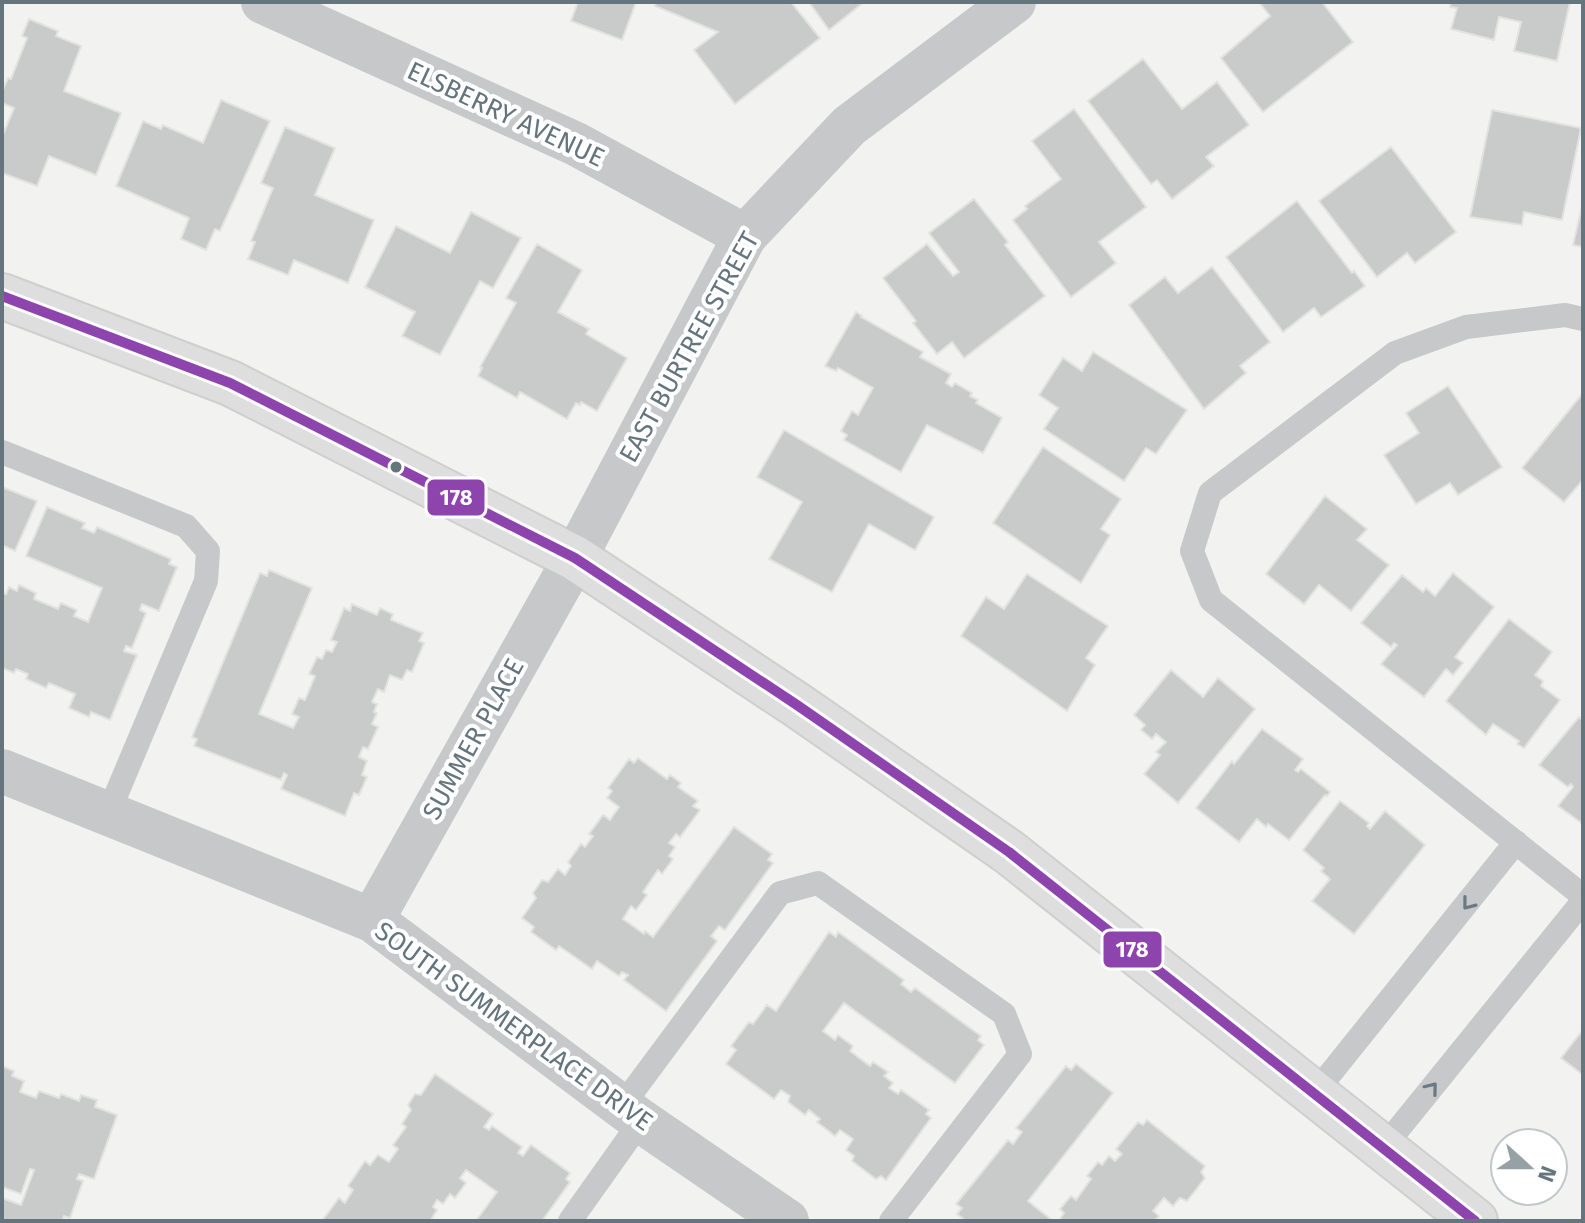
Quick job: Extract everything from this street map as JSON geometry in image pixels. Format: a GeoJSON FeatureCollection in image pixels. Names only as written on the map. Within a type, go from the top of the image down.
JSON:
{"type":"FeatureCollection","features":[{"type":"Feature","properties":{"kind":"main road"},"geometry":{"type":"LineString","coordinates":[[2,296],[230,383],[575,558],[797,705],[1009,852],[1475,1221]]}},
{"type":"Feature","properties":{"kind":"street","name":"ELSBERRY AVENUE"},"geometry":{"type":"LineString","coordinates":[[263,2],[576,144],[745,236]]}},
{"type":"Feature","properties":{"kind":"street","name":"EAST BURTREE STREET"},"geometry":{"type":"LineString","coordinates":[[575,558],[745,236],[849,126],[1014,2]]}},
{"type":"Feature","properties":{"kind":"street","name":"SUMMER PLACE"},"geometry":{"type":"LineString","coordinates":[[372,920],[575,558]]}},
{"type":"Feature","properties":{"kind":"street","name":"SOUTH SUMMERPLACE DRIVE"},"geometry":{"type":"LineString","coordinates":[[2,771],[372,920],[632,1114],[787,1221]]}},
{"type":"Feature","properties":{"kind":"lane"},"geometry":{"type":"LineString","coordinates":[[1383,1148],[1583,898],[1211,600],[1192,551],[1210,493],[1395,353],[1466,327],[1565,315],[1583,319]]}},
{"type":"Feature","properties":{"kind":"lane"},"geometry":{"type":"LineString","coordinates":[[2,452],[186,526],[208,551],[206,581],[108,814]]}},
{"type":"Feature","properties":{"kind":"lane"},"geometry":{"type":"LineString","coordinates":[[1314,1094],[1516,842]]}},
{"type":"Feature","properties":{"kind":"lane"},"geometry":{"type":"LineString","coordinates":[[570,1221],[632,1114],[780,893],[818,883],[1004,1014],[1020,1054],[891,1221]]}},
{"type":"Feature","properties":{"kind":"building"},"geometry":{"type":"Polygon","coordinates":[[[578,2],[636,2],[622,40],[571,21],[578,2]]]}},
{"type":"Feature","properties":{"kind":"building"},"geometry":{"type":"Polygon","coordinates":[[[656,2],[791,2],[820,38],[735,104],[694,50],[718,32],[655,6],[656,2]]]}},
{"type":"Feature","properties":{"kind":"building"},"geometry":{"type":"Polygon","coordinates":[[[809,2],[864,2],[829,30],[809,2]]]}},
{"type":"Feature","properties":{"kind":"building"},"geometry":{"type":"Polygon","coordinates":[[[1259,2],[1322,2],[1353,42],[1263,112],[1221,58],[1270,16],[1259,2]]]}},
{"type":"Feature","properties":{"kind":"building"},"geometry":{"type":"Polygon","coordinates":[[[1451,2],[1570,2],[1557,61],[1514,51],[1521,22],[1499,17],[1494,40],[1451,29],[1457,8],[1450,7],[1451,2]]]}},
{"type":"Feature","properties":{"kind":"building"},"geometry":{"type":"Polygon","coordinates":[[[29,19],[58,31],[56,36],[81,46],[64,91],[121,113],[96,175],[49,156],[37,186],[2,173],[2,137],[14,108],[2,103],[2,92],[8,78],[11,79],[27,38],[22,36],[29,19]]]}},
{"type":"Feature","properties":{"kind":"building"},"geometry":{"type":"Polygon","coordinates":[[[1143,59],[1182,109],[1217,82],[1249,125],[1206,157],[1214,166],[1172,199],[1157,180],[1151,184],[1088,101],[1143,59]]]}},
{"type":"Feature","properties":{"kind":"building"},"geometry":{"type":"Polygon","coordinates":[[[221,100],[270,121],[220,231],[215,229],[206,250],[181,239],[189,218],[116,186],[143,121],[161,129],[163,125],[203,143],[221,100]]]}},
{"type":"Feature","properties":{"kind":"building"},"geometry":{"type":"Polygon","coordinates":[[[1074,109],[1146,207],[1099,242],[1116,263],[1071,297],[1013,220],[1027,209],[1025,206],[1061,179],[1032,141],[1074,109]]]}},
{"type":"Feature","properties":{"kind":"building"},"geometry":{"type":"Polygon","coordinates":[[[1492,110],[1581,128],[1562,220],[1524,212],[1522,225],[1470,217],[1492,110]]]}},
{"type":"Feature","properties":{"kind":"building"},"geometry":{"type":"Polygon","coordinates":[[[285,127],[335,148],[315,195],[374,220],[348,283],[294,260],[288,275],[248,259],[255,242],[251,241],[273,188],[261,183],[285,127]]]}},
{"type":"Feature","properties":{"kind":"building"},"geometry":{"type":"Polygon","coordinates":[[[1391,147],[1456,232],[1415,263],[1407,253],[1377,277],[1319,201],[1391,147]]]}},
{"type":"Feature","properties":{"kind":"building"},"geometry":{"type":"Polygon","coordinates":[[[974,199],[1045,296],[964,358],[952,342],[937,354],[883,278],[927,244],[953,276],[959,272],[929,233],[974,199]]]}},
{"type":"Feature","properties":{"kind":"building"},"geometry":{"type":"Polygon","coordinates":[[[1297,201],[1365,286],[1321,317],[1314,308],[1283,332],[1226,257],[1297,201]]]}},
{"type":"Feature","properties":{"kind":"building"},"geometry":{"type":"Polygon","coordinates":[[[1583,202],[1583,247],[1573,245],[1583,202]]]}},
{"type":"Feature","properties":{"kind":"building"},"geometry":{"type":"Polygon","coordinates":[[[471,212],[521,238],[493,288],[480,281],[440,355],[402,336],[415,312],[365,287],[396,226],[450,253],[471,212]]]}},
{"type":"Feature","properties":{"kind":"building"},"geometry":{"type":"Polygon","coordinates":[[[537,244],[582,270],[558,312],[589,329],[586,334],[627,358],[597,411],[581,402],[580,405],[576,403],[567,419],[520,392],[517,398],[478,376],[516,303],[506,298],[537,244]]]}},
{"type":"Feature","properties":{"kind":"building"},"geometry":{"type":"Polygon","coordinates":[[[1212,267],[1270,342],[1240,366],[1246,373],[1204,409],[1129,305],[1165,277],[1178,293],[1212,267]]]}},
{"type":"Feature","properties":{"kind":"building"},"geometry":{"type":"Polygon","coordinates":[[[856,312],[923,352],[920,357],[951,374],[946,383],[952,387],[955,383],[972,393],[970,396],[978,400],[976,403],[1002,418],[983,453],[927,425],[901,472],[844,440],[847,435],[841,431],[852,411],[858,415],[873,388],[838,368],[836,371],[825,366],[856,312]]]}},
{"type":"Feature","properties":{"kind":"building"},"geometry":{"type":"Polygon","coordinates":[[[1093,352],[1187,410],[1156,454],[1146,448],[1124,481],[1044,429],[1058,408],[1039,395],[1063,358],[1082,371],[1093,352]]]}},
{"type":"Feature","properties":{"kind":"building"},"geometry":{"type":"Polygon","coordinates":[[[1448,386],[1502,467],[1458,495],[1450,483],[1416,504],[1384,455],[1419,433],[1406,413],[1448,386]]]}},
{"type":"Feature","properties":{"kind":"building"},"geometry":{"type":"Polygon","coordinates":[[[1583,393],[1583,480],[1564,502],[1522,468],[1583,393]]]}},
{"type":"Feature","properties":{"kind":"building"},"geometry":{"type":"Polygon","coordinates":[[[784,430],[934,517],[915,550],[869,524],[832,592],[769,559],[802,502],[757,477],[784,430]]]}},
{"type":"Feature","properties":{"kind":"building"},"geometry":{"type":"Polygon","coordinates":[[[1043,447],[1121,499],[1101,529],[1110,535],[1081,583],[993,523],[1043,447]]]}},
{"type":"Feature","properties":{"kind":"building"},"geometry":{"type":"Polygon","coordinates":[[[2,487],[37,501],[15,551],[2,545],[2,487]]]}},
{"type":"Feature","properties":{"kind":"building"},"geometry":{"type":"Polygon","coordinates":[[[1325,496],[1367,529],[1357,540],[1389,565],[1351,611],[1319,585],[1304,604],[1266,574],[1325,496]]]}},
{"type":"Feature","properties":{"kind":"building"},"geometry":{"type":"Polygon","coordinates":[[[47,507],[85,523],[82,528],[94,533],[97,527],[171,559],[169,564],[177,567],[159,611],[142,604],[140,610],[146,613],[132,648],[126,646],[124,651],[137,655],[110,720],[91,712],[89,717],[69,708],[75,694],[49,683],[46,688],[26,679],[28,674],[2,668],[2,593],[6,594],[9,587],[17,591],[19,585],[36,593],[34,599],[58,609],[61,603],[77,610],[74,616],[88,622],[102,588],[26,556],[47,507]]]}},
{"type":"Feature","properties":{"kind":"building"},"geometry":{"type":"Polygon","coordinates":[[[269,570],[312,588],[259,714],[293,728],[299,717],[292,714],[299,698],[305,700],[315,676],[309,674],[317,657],[322,659],[326,650],[332,652],[337,642],[331,640],[344,608],[350,611],[352,604],[377,615],[380,608],[393,614],[391,620],[423,633],[419,641],[424,643],[412,672],[407,670],[402,680],[390,675],[384,692],[378,689],[372,702],[377,704],[374,712],[377,713],[372,724],[378,727],[368,749],[363,747],[359,757],[367,761],[362,775],[367,777],[359,795],[354,793],[345,816],[281,789],[287,775],[284,773],[281,780],[194,746],[197,739],[192,737],[260,573],[267,576],[269,570]]]}},
{"type":"Feature","properties":{"kind":"building"},"geometry":{"type":"Polygon","coordinates":[[[1453,573],[1494,607],[1455,657],[1463,663],[1453,675],[1446,669],[1424,697],[1381,664],[1397,645],[1394,643],[1391,647],[1361,623],[1402,575],[1423,592],[1426,588],[1435,596],[1453,573]]]}},
{"type":"Feature","properties":{"kind":"building"},"geometry":{"type":"Polygon","coordinates":[[[1027,574],[1108,626],[1086,658],[1095,665],[1067,711],[961,636],[986,597],[1004,609],[1027,574]]]}},
{"type":"Feature","properties":{"kind":"building"},"geometry":{"type":"Polygon","coordinates":[[[1509,619],[1552,652],[1535,675],[1543,681],[1541,686],[1560,700],[1524,748],[1517,744],[1519,741],[1493,724],[1486,735],[1446,701],[1509,619]]]}},
{"type":"Feature","properties":{"kind":"building"},"geometry":{"type":"Polygon","coordinates":[[[1171,670],[1203,697],[1218,678],[1255,709],[1178,803],[1144,774],[1160,755],[1156,752],[1166,742],[1156,734],[1152,739],[1141,730],[1145,725],[1134,715],[1171,670]]]}},
{"type":"Feature","properties":{"kind":"building"},"geometry":{"type":"Polygon","coordinates":[[[1579,717],[1583,721],[1583,824],[1558,806],[1573,787],[1571,784],[1568,787],[1539,765],[1579,717]]]}},
{"type":"Feature","properties":{"kind":"building"},"geometry":{"type":"Polygon","coordinates":[[[1262,729],[1303,759],[1295,770],[1298,772],[1301,769],[1330,792],[1289,840],[1257,819],[1239,842],[1196,808],[1232,761],[1234,764],[1262,729]]]}},
{"type":"Feature","properties":{"kind":"building"},"geometry":{"type":"Polygon","coordinates":[[[638,758],[667,779],[670,775],[681,783],[678,787],[698,801],[693,806],[700,810],[680,837],[676,834],[669,843],[675,847],[669,856],[673,859],[662,874],[658,870],[643,892],[647,895],[636,910],[631,906],[623,919],[653,937],[734,827],[772,854],[768,860],[773,863],[725,930],[719,926],[711,936],[717,941],[666,1011],[624,980],[628,975],[622,972],[619,976],[597,961],[592,969],[559,946],[556,950],[531,932],[534,927],[522,918],[536,898],[533,893],[542,880],[548,882],[558,869],[565,875],[571,866],[568,862],[581,844],[585,847],[593,836],[589,834],[603,815],[610,820],[619,807],[607,798],[612,791],[608,788],[629,759],[634,763],[638,758]]]}},
{"type":"Feature","properties":{"kind":"building"},"geometry":{"type":"Polygon","coordinates":[[[1340,801],[1369,823],[1367,826],[1370,829],[1385,811],[1425,845],[1354,934],[1312,901],[1330,879],[1321,871],[1324,868],[1303,850],[1340,801]]]}},
{"type":"Feature","properties":{"kind":"building"},"geometry":{"type":"Polygon","coordinates":[[[829,932],[836,937],[838,932],[904,980],[901,984],[911,992],[915,988],[981,1036],[978,1040],[984,1045],[955,1083],[844,1003],[823,1031],[835,1040],[838,1035],[853,1046],[850,1051],[870,1066],[873,1062],[888,1072],[884,1076],[893,1083],[889,1088],[898,1094],[901,1090],[929,1110],[926,1114],[931,1118],[886,1180],[881,1176],[876,1179],[852,1161],[854,1156],[846,1150],[853,1139],[840,1130],[835,1136],[817,1122],[820,1119],[809,1110],[805,1115],[788,1102],[790,1096],[781,1090],[774,1099],[726,1064],[736,1050],[731,1046],[749,1022],[753,1024],[767,1005],[776,1011],[829,932]]]}},
{"type":"Feature","properties":{"kind":"building"},"geometry":{"type":"Polygon","coordinates":[[[1583,1030],[1583,1075],[1561,1058],[1583,1030]]]}},
{"type":"Feature","properties":{"kind":"building"},"geometry":{"type":"Polygon","coordinates":[[[1076,1064],[1113,1093],[1028,1201],[1053,1221],[966,1221],[957,1214],[962,1208],[956,1204],[1008,1140],[1013,1144],[1022,1132],[1016,1128],[1066,1066],[1071,1070],[1076,1064]]]}},
{"type":"Feature","properties":{"kind":"building"},"geometry":{"type":"Polygon","coordinates":[[[2,1066],[14,1071],[12,1076],[24,1081],[20,1092],[36,1098],[39,1091],[59,1098],[61,1094],[79,1101],[81,1095],[97,1100],[95,1107],[117,1115],[94,1179],[79,1174],[77,1179],[83,1181],[70,1218],[64,1216],[63,1219],[67,1221],[2,1221],[2,1198],[21,1205],[34,1170],[30,1169],[21,1194],[2,1187],[2,1066]]]}},
{"type":"Feature","properties":{"kind":"building"},"geometry":{"type":"Polygon","coordinates":[[[435,1074],[493,1114],[484,1127],[489,1130],[492,1126],[522,1147],[518,1153],[523,1156],[531,1145],[570,1173],[566,1179],[570,1182],[542,1221],[476,1221],[497,1192],[466,1170],[460,1178],[466,1183],[455,1198],[450,1194],[443,1204],[437,1200],[433,1207],[437,1210],[430,1221],[322,1221],[339,1198],[345,1203],[353,1190],[348,1186],[365,1161],[370,1165],[378,1155],[389,1162],[398,1149],[393,1145],[406,1127],[402,1124],[411,1110],[408,1105],[415,1094],[421,1095],[435,1074]]]}},
{"type":"Feature","properties":{"kind":"building"},"geometry":{"type":"Polygon","coordinates":[[[1147,1120],[1205,1166],[1201,1172],[1205,1178],[1187,1201],[1180,1198],[1173,1206],[1164,1198],[1153,1211],[1159,1216],[1154,1221],[1059,1221],[1064,1213],[1060,1209],[1071,1196],[1076,1200],[1091,1179],[1087,1176],[1098,1162],[1102,1165],[1109,1156],[1115,1161],[1122,1154],[1116,1149],[1138,1122],[1143,1125],[1147,1120]]]}},
{"type":"Feature","properties":{"kind":"transit line","name":"178"},"geometry":{"type":"LineString","coordinates":[[2,296],[230,383],[575,558],[797,705],[1009,852],[1475,1221]]}}]}
